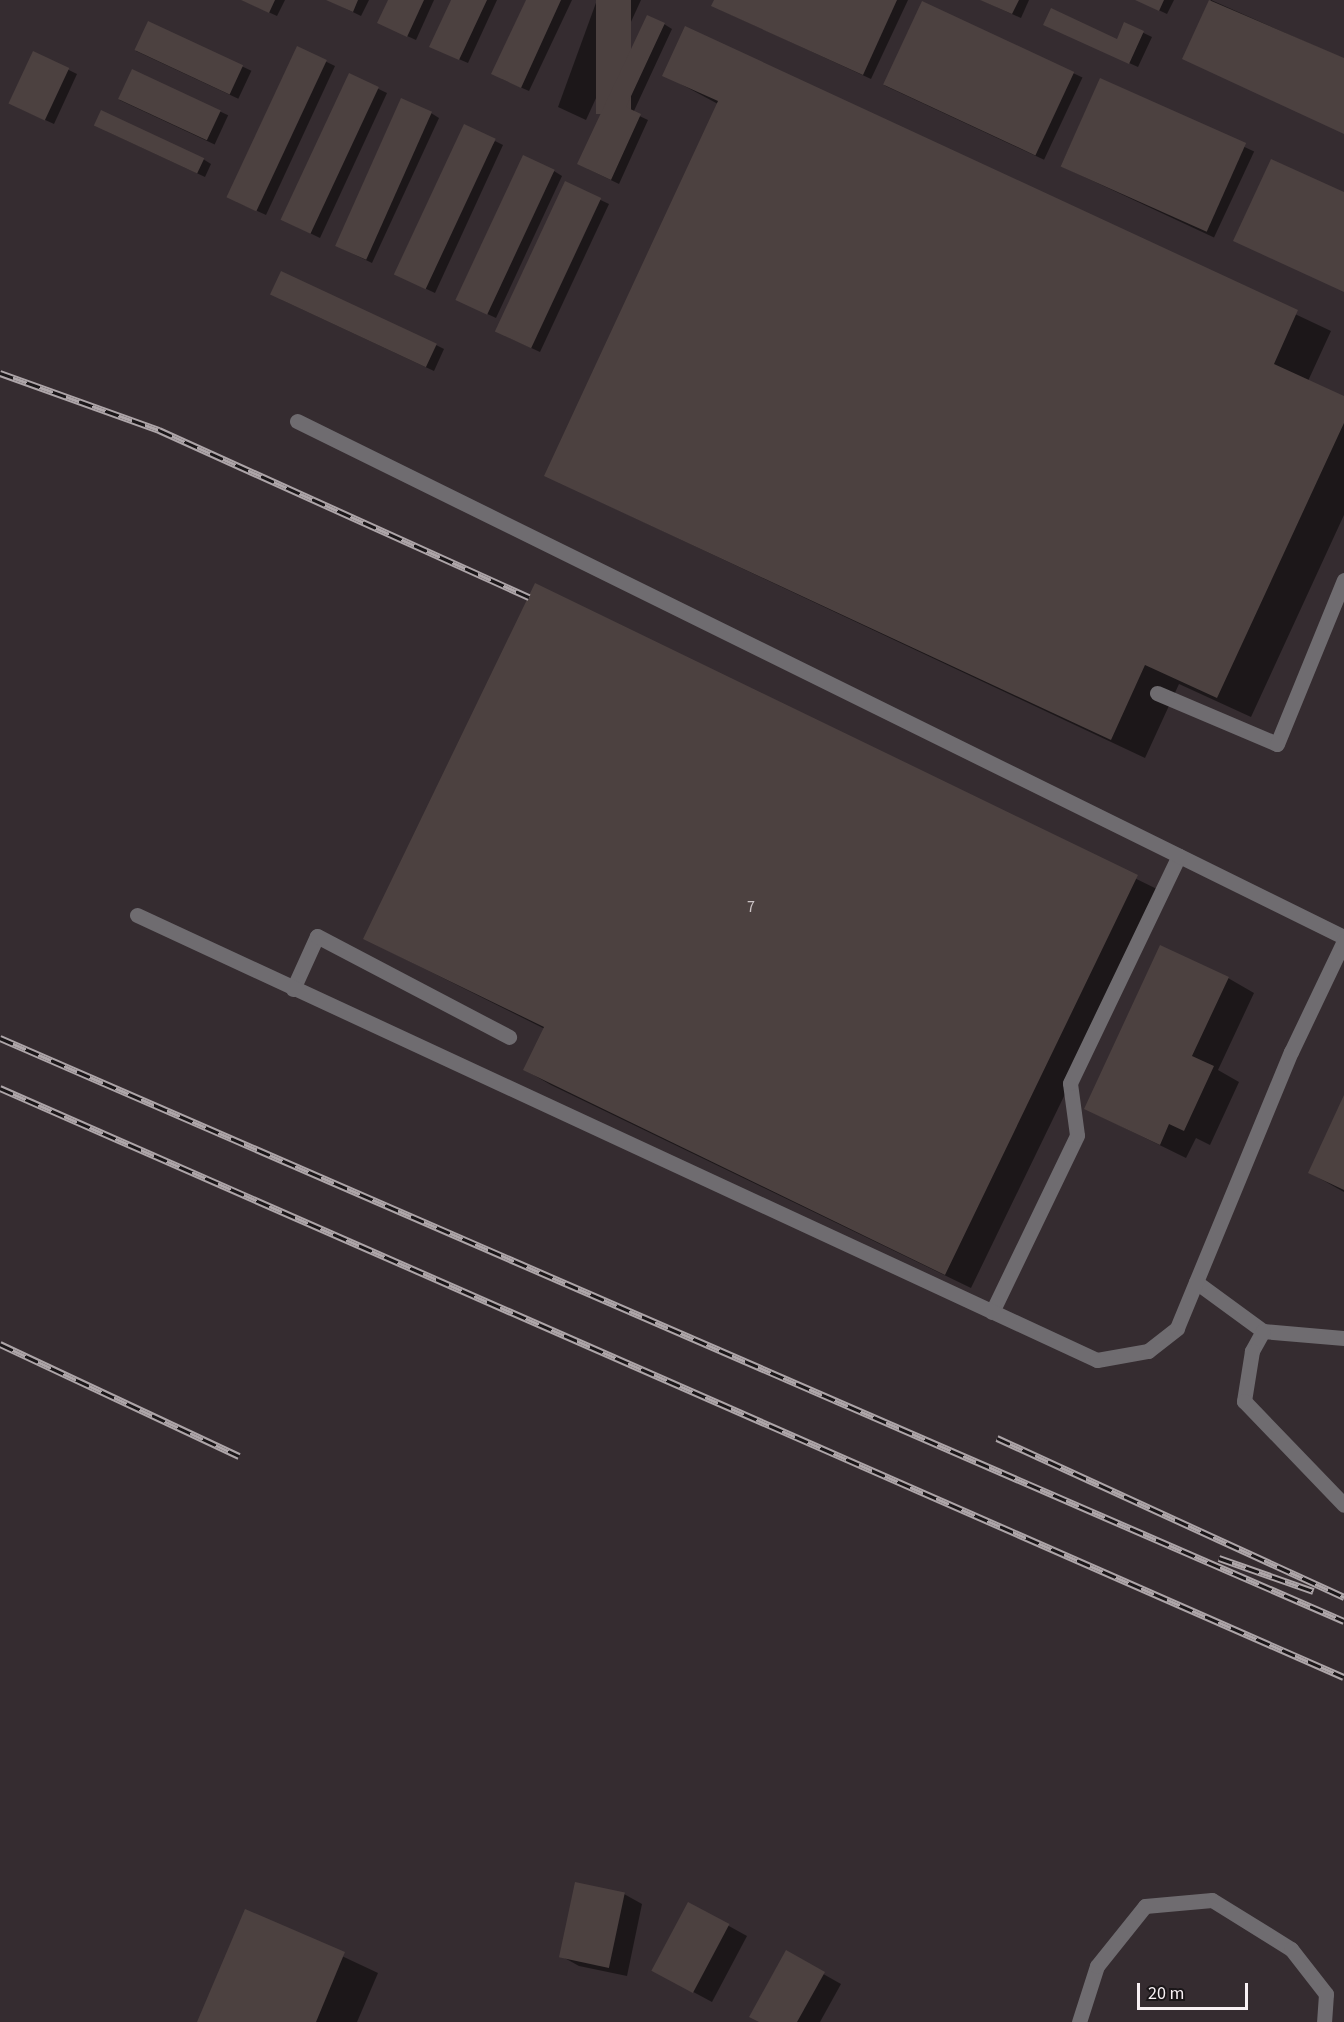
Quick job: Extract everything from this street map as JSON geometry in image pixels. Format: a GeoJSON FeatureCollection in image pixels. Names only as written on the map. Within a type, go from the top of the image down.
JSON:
{"type":"FeatureCollection","features":[{"type":"Feature","properties":{"kind":"street"},"geometry":{"type":"LineString","coordinates":[[137,915],[1097,1360],[1127,1358],[1148,1351],[1177,1328],[1291,1052],[1344,939],[297,421]]}},
{"type":"Feature","properties":{"kind":"street"},"geometry":{"type":"LineString","coordinates":[[1156,693],[1277,744],[1344,580]]}},
{"type":"Feature","properties":{"kind":"street"},"geometry":{"type":"LineString","coordinates":[[992,1312],[1077,1135],[1070,1083],[1179,856]]}},
{"type":"Feature","properties":{"kind":"street"},"geometry":{"type":"LineString","coordinates":[[293,989],[317,936],[509,1037]]}},
{"type":"Feature","properties":{"kind":"street"},"geometry":{"type":"LineString","coordinates":[[1196,1282],[1263,1331],[1344,1338]]}},
{"type":"Feature","properties":{"kind":"street"},"geometry":{"type":"LineString","coordinates":[[1263,1331],[1252,1351],[1244,1401],[1344,1505]]}},
{"type":"Feature","properties":{"kind":"street"},"geometry":{"type":"LineString","coordinates":[[1079,2022],[1097,1966],[1145,1906],[1212,1900],[1291,1948],[1326,1994],[1324,2022]]}},
{"type":"Feature","properties":{"kind":"building"},"geometry":{"type":"Polygon","coordinates":[[[241,0],[275,0],[269,13],[241,0]]]}},
{"type":"Feature","properties":{"kind":"building"},"geometry":{"type":"Polygon","coordinates":[[[326,0],[358,0],[353,12],[326,0]]]}},
{"type":"Feature","properties":{"kind":"building"},"geometry":{"type":"Polygon","coordinates":[[[388,0],[424,0],[407,37],[377,23],[388,0]]]}},
{"type":"Feature","properties":{"kind":"building"},"geometry":{"type":"Polygon","coordinates":[[[451,0],[487,0],[459,60],[429,47],[451,0]]]}},
{"type":"Feature","properties":{"kind":"building"},"geometry":{"type":"Polygon","coordinates":[[[526,0],[561,0],[521,88],[491,74],[526,0]]]}},
{"type":"Feature","properties":{"kind":"building"},"geometry":{"type":"Polygon","coordinates":[[[596,0],[631,0],[631,114],[596,114],[596,0]]]}},
{"type":"Feature","properties":{"kind":"building"},"geometry":{"type":"Polygon","coordinates":[[[714,0],[897,0],[863,75],[711,6],[714,0]]]}},
{"type":"Feature","properties":{"kind":"building"},"geometry":{"type":"Polygon","coordinates":[[[980,0],[1019,0],[1012,14],[980,0]]]}},
{"type":"Feature","properties":{"kind":"building"},"geometry":{"type":"Polygon","coordinates":[[[1135,0],[1164,0],[1159,11],[1135,0]]]}},
{"type":"Feature","properties":{"kind":"building"},"geometry":{"type":"Polygon","coordinates":[[[1209,0],[1344,58],[1344,134],[1182,59],[1209,0]]]}},
{"type":"Feature","properties":{"kind":"building"},"geometry":{"type":"Polygon","coordinates":[[[922,1],[1074,72],[1035,155],[883,84],[922,1]]]}},
{"type":"Feature","properties":{"kind":"building"},"geometry":{"type":"Polygon","coordinates":[[[1051,8],[1117,39],[1124,22],[1144,31],[1129,64],[1043,25],[1051,8]]]}},
{"type":"Feature","properties":{"kind":"building"},"geometry":{"type":"Polygon","coordinates":[[[647,15],[665,23],[626,107],[641,114],[611,180],[577,164],[647,15]]]}},
{"type":"Feature","properties":{"kind":"building"},"geometry":{"type":"Polygon","coordinates":[[[148,21],[243,65],[230,94],[134,50],[148,21]]]}},
{"type":"Feature","properties":{"kind":"building"},"geometry":{"type":"Polygon","coordinates":[[[685,26],[1298,310],[1274,364],[1344,396],[1344,423],[1217,698],[1145,665],[1111,740],[544,476],[718,101],[662,76],[685,26]]]}},
{"type":"Feature","properties":{"kind":"building"},"geometry":{"type":"Polygon","coordinates":[[[297,46],[327,60],[256,211],[226,197],[297,46]]]}},
{"type":"Feature","properties":{"kind":"building"},"geometry":{"type":"Polygon","coordinates":[[[33,51],[69,68],[45,120],[8,104],[33,51]]]}},
{"type":"Feature","properties":{"kind":"building"},"geometry":{"type":"Polygon","coordinates":[[[132,69],[221,110],[207,140],[118,99],[132,69]]]}},
{"type":"Feature","properties":{"kind":"building"},"geometry":{"type":"Polygon","coordinates":[[[349,73],[379,87],[310,234],[281,220],[349,73]]]}},
{"type":"Feature","properties":{"kind":"building"},"geometry":{"type":"Polygon","coordinates":[[[1100,78],[1246,143],[1207,232],[1061,167],[1100,78]]]}},
{"type":"Feature","properties":{"kind":"building"},"geometry":{"type":"Polygon","coordinates":[[[401,98],[432,112],[366,260],[335,246],[401,98]]]}},
{"type":"Feature","properties":{"kind":"building"},"geometry":{"type":"Polygon","coordinates":[[[101,110],[204,158],[197,174],[94,125],[101,110]]]}},
{"type":"Feature","properties":{"kind":"building"},"geometry":{"type":"Polygon","coordinates":[[[464,124],[496,139],[426,289],[394,274],[464,124]]]}},
{"type":"Feature","properties":{"kind":"building"},"geometry":{"type":"Polygon","coordinates":[[[523,155],[555,170],[487,315],[455,300],[523,155]]]}},
{"type":"Feature","properties":{"kind":"building"},"geometry":{"type":"Polygon","coordinates":[[[1271,159],[1344,192],[1344,292],[1233,241],[1271,159]]]}},
{"type":"Feature","properties":{"kind":"building"},"geometry":{"type":"Polygon","coordinates":[[[565,181],[601,198],[531,348],[495,331],[565,181]]]}},
{"type":"Feature","properties":{"kind":"building"},"geometry":{"type":"Polygon","coordinates":[[[281,271],[437,344],[426,367],[270,295],[281,271]]]}},
{"type":"Feature","properties":{"kind":"building"},"geometry":{"type":"Polygon","coordinates":[[[535,583],[1138,875],[945,1275],[523,1070],[544,1027],[363,939],[535,583]]]}},
{"type":"Feature","properties":{"kind":"building"},"geometry":{"type":"Polygon","coordinates":[[[1160,945],[1229,977],[1192,1056],[1214,1066],[1184,1131],[1169,1124],[1160,1145],[1084,1109],[1160,945]]]}},
{"type":"Feature","properties":{"kind":"building"},"geometry":{"type":"Polygon","coordinates":[[[1344,1095],[1344,1190],[1308,1173],[1344,1095]]]}},
{"type":"Feature","properties":{"kind":"building"},"geometry":{"type":"Polygon","coordinates":[[[575,1882],[625,1893],[609,1968],[559,1957],[575,1882]]]}},
{"type":"Feature","properties":{"kind":"building"},"geometry":{"type":"Polygon","coordinates":[[[688,1902],[729,1924],[693,1993],[651,1971],[688,1902]]]}},
{"type":"Feature","properties":{"kind":"building"},"geometry":{"type":"Polygon","coordinates":[[[245,1909],[345,1952],[316,2022],[197,2022],[245,1909]]]}},
{"type":"Feature","properties":{"kind":"building"},"geometry":{"type":"Polygon","coordinates":[[[786,1950],[825,1972],[797,2022],[759,2022],[749,2017],[786,1950]]]}},
{"type":"Feature","properties":{"kind":"railway"},"geometry":{"type":"LineString","coordinates":[[0,373],[159,430],[529,597]]}},
{"type":"Feature","properties":{"kind":"railway"},"geometry":{"type":"LineString","coordinates":[[0,1038],[1344,1621]]}},
{"type":"Feature","properties":{"kind":"railway"},"geometry":{"type":"LineString","coordinates":[[0,1088],[1344,1677]]}},
{"type":"Feature","properties":{"kind":"railway"},"geometry":{"type":"LineString","coordinates":[[0,1344],[239,1456]]}},
{"type":"Feature","properties":{"kind":"railway"},"geometry":{"type":"LineString","coordinates":[[997,1438],[1344,1597]]}},
{"type":"Feature","properties":{"kind":"railway"},"geometry":{"type":"LineString","coordinates":[[1219,1558],[1313,1591]]}}]}
